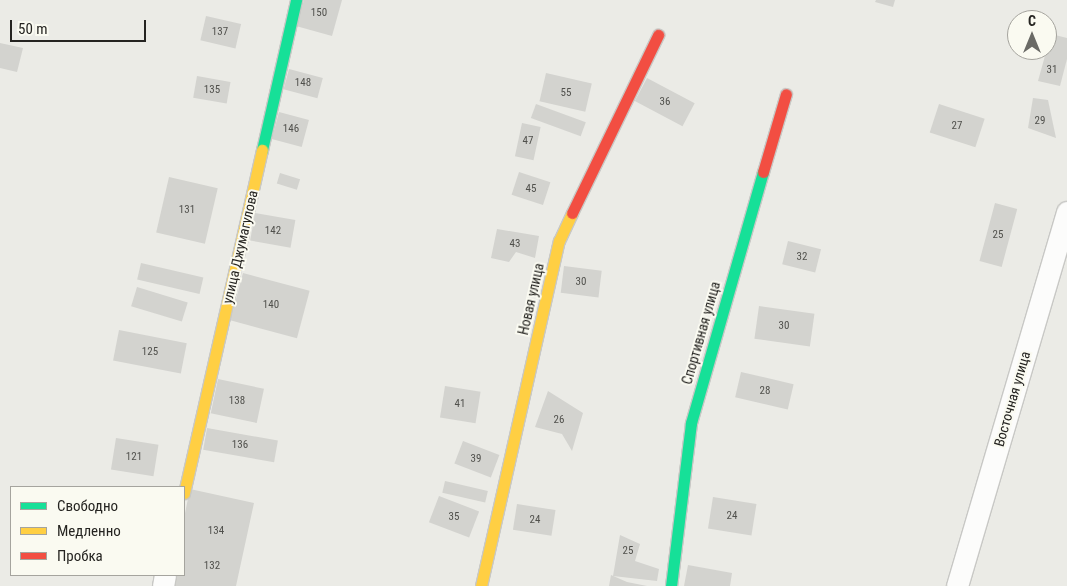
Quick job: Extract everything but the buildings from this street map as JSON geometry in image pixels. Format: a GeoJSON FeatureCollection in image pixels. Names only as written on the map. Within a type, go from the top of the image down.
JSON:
{"type":"FeatureCollection","features":[{"type":"Feature","properties":{"kind":"street","name":"улица Джумагулова"},"geometry":{"type":"LineString","coordinates":[[185,489],[296,0]]}},
{"type":"Feature","properties":{"kind":"street","name":"Новая улица"},"geometry":{"type":"LineString","coordinates":[[481,586],[559,241],[658,34]]}},
{"type":"Feature","properties":{"kind":"street","name":"Спортивная улица"},"geometry":{"type":"LineString","coordinates":[[671,586],[690,423],[786,94]]}},
{"type":"Feature","properties":{"kind":"street","name":"Восточная улица"},"geometry":{"type":"LineString","coordinates":[[958,586],[1067,212]]}},
{"type":"Feature","properties":{"kind":"traffic: fast"},"geometry":{"type":"LineString","coordinates":[[262,150],[296,0]]}},
{"type":"Feature","properties":{"kind":"traffic: fast"},"geometry":{"type":"LineString","coordinates":[[671,586],[691,423],[763,172]]}},
{"type":"Feature","properties":{"kind":"traffic: slow"},"geometry":{"type":"LineString","coordinates":[[185,489],[262,150]]}},
{"type":"Feature","properties":{"kind":"traffic: slow"},"geometry":{"type":"LineString","coordinates":[[481,586],[559,241],[572,213]]}},
{"type":"Feature","properties":{"kind":"traffic: jam"},"geometry":{"type":"LineString","coordinates":[[572,213],[658,35]]}},
{"type":"Feature","properties":{"kind":"traffic: jam"},"geometry":{"type":"LineString","coordinates":[[763,172],[786,94]]}}]}
